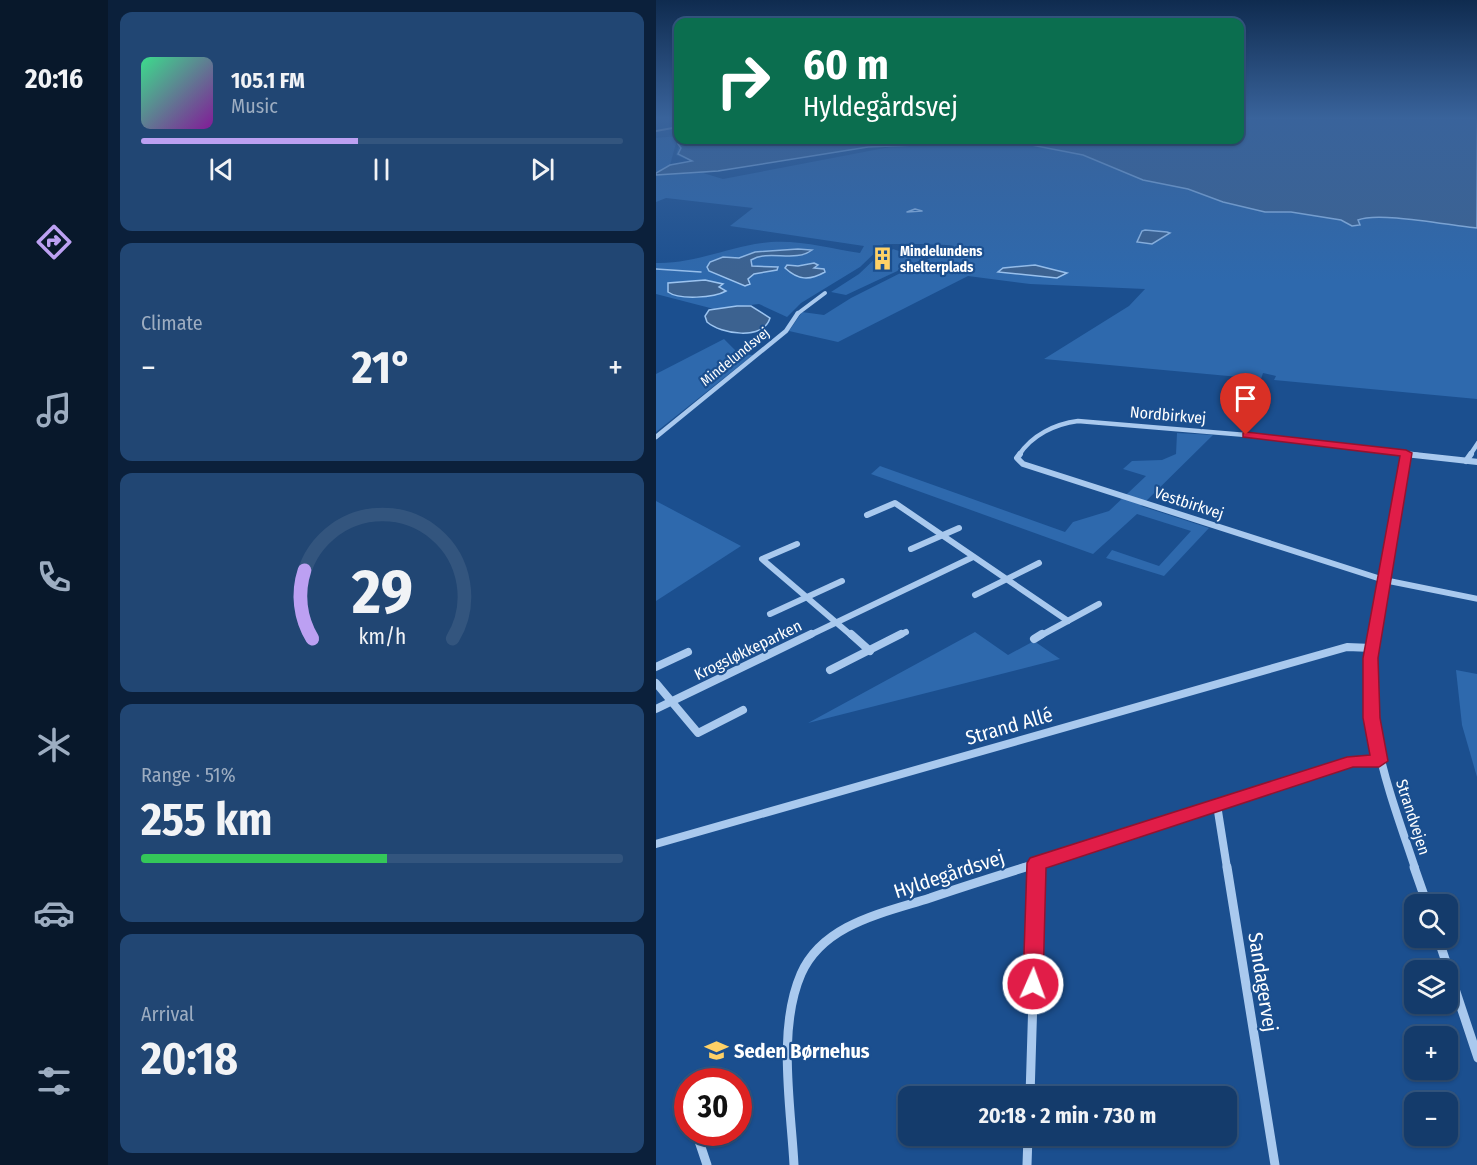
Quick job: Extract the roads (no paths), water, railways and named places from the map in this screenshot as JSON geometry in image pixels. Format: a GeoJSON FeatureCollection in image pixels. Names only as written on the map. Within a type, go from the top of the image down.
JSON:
{"type":"FeatureCollection","features":[{"type":"Feature","properties":{"kind":"street","name":"Mindelundsvej"},"geometry":{"type":"LineString","coordinates":[[656,437],[786,331],[799,311],[826,292]]}},
{"type":"Feature","properties":{"kind":"street","name":"Nordbirkvej"},"geometry":{"type":"LineString","coordinates":[[1038,438],[1061,423],[1078,421],[1246,435],[1478,462]]}},
{"type":"Feature","properties":{"kind":"street","name":"Vestbirkvej"},"geometry":{"type":"LineString","coordinates":[[1038,438],[1021,450],[1017,458],[1023,464],[1384,580]]}},
{"type":"Feature","properties":{"kind":"street"},"geometry":{"type":"LineString","coordinates":[[1466,461],[1478,443]]}},
{"type":"Feature","properties":{"kind":"street","name":"Strandvejen"},"geometry":{"type":"LineString","coordinates":[[1406,453],[1372,648],[1371,706],[1379,761],[1424,894]]}},
{"type":"Feature","properties":{"kind":"street"},"geometry":{"type":"LineString","coordinates":[[867,515],[895,503],[1068,621]]}},
{"type":"Feature","properties":{"kind":"street"},"geometry":{"type":"LineString","coordinates":[[911,549],[959,528]]}},
{"type":"Feature","properties":{"kind":"street","name":"Krogsløkkeparken"},"geometry":{"type":"LineString","coordinates":[[797,544],[762,560],[870,651]]}},
{"type":"Feature","properties":{"kind":"street","name":"Krogsløkkeparken"},"geometry":{"type":"LineString","coordinates":[[656,709],[973,557]]}},
{"type":"Feature","properties":{"kind":"street"},"geometry":{"type":"LineString","coordinates":[[975,595],[1039,563]]}},
{"type":"Feature","properties":{"kind":"street"},"geometry":{"type":"LineString","coordinates":[[1384,580],[1478,599]]}},
{"type":"Feature","properties":{"kind":"street","name":"Krogsløkkeparken"},"geometry":{"type":"LineString","coordinates":[[770,614],[842,581]]}},
{"type":"Feature","properties":{"kind":"street"},"geometry":{"type":"LineString","coordinates":[[1034,639],[1098,604]]}},
{"type":"Feature","properties":{"kind":"street"},"geometry":{"type":"LineString","coordinates":[[830,670],[906,632]]}},
{"type":"Feature","properties":{"kind":"street","name":"Strand Allé"},"geometry":{"type":"LineString","coordinates":[[656,844],[1347,647],[1372,648]]}},
{"type":"Feature","properties":{"kind":"street","name":"Krogsløkkeparken"},"geometry":{"type":"LineString","coordinates":[[656,667],[688,652]]}},
{"type":"Feature","properties":{"kind":"street"},"geometry":{"type":"LineString","coordinates":[[656,683],[698,733],[743,710]]}},
{"type":"Feature","properties":{"kind":"street","name":"Hyldegårdsvej"},"geometry":{"type":"LineString","coordinates":[[794,1165],[789,1029],[793,994],[802,971],[813,953],[836,932],[861,920],[1352,761],[1379,761]]}},
{"type":"Feature","properties":{"kind":"street","name":"Sandagervej"},"geometry":{"type":"LineString","coordinates":[[1217,805],[1275,1165]]}},
{"type":"Feature","properties":{"kind":"street"},"geometry":{"type":"LineString","coordinates":[[1030,1086],[1037,863]]}},
{"type":"Feature","properties":{"kind":"street"},"geometry":{"type":"LineString","coordinates":[[1441,948],[1478,1058]]}},
{"type":"Feature","properties":{"kind":"street"},"geometry":{"type":"LineString","coordinates":[[701,1146],[707,1165]]}},
{"type":"Feature","properties":{"kind":"street"},"geometry":{"type":"LineString","coordinates":[[1028,1146],[1028,1165]]}},
{"type":"Feature","properties":{"kind":"waterway"},"geometry":{"type":"LineString","coordinates":[[915,209],[922,211],[907,212],[915,209]]}},
{"type":"Feature","properties":{"kind":"waterway"},"geometry":{"type":"LineString","coordinates":[[656,269],[701,272]]}},
{"type":"Feature","properties":{"kind":"place","name":"Mindelundens shelterplads"},"geometry":{"type":"Point","coordinates":[882,259]}},
{"type":"Feature","properties":{"kind":"place","name":"Seden Børnehus"},"geometry":{"type":"Point","coordinates":[716,1051]}}]}
